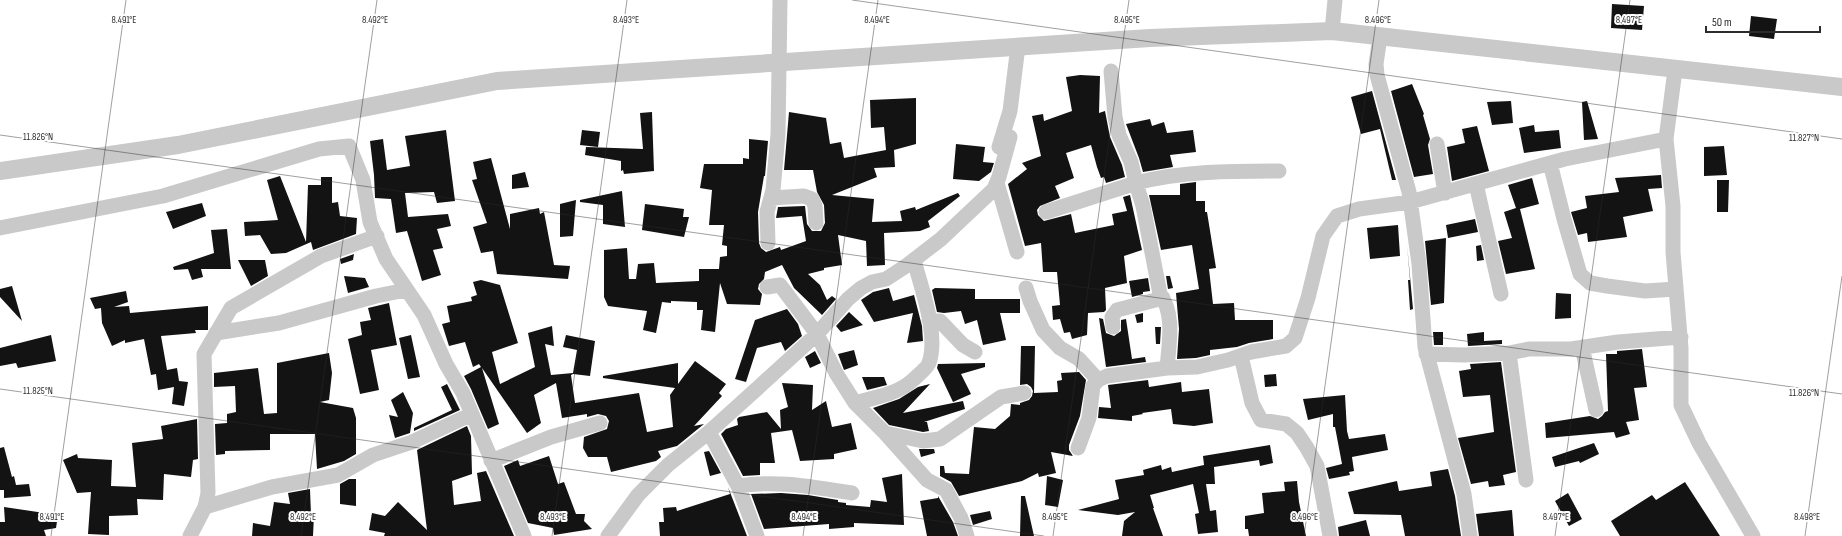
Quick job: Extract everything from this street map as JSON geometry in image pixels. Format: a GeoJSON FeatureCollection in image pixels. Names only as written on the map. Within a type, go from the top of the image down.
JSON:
{"type":"FeatureCollection","features":[{"type":"Feature","properties":{"kind":"street"},"geometry":{"type":"LineString","coordinates":[[768,244],[767,212],[774,190],[778,134],[780,0]]}},
{"type":"Feature","properties":{"kind":"street"},"geometry":{"type":"LineString","coordinates":[[1332,31],[1334,0]]}},
{"type":"Feature","properties":{"kind":"street"},"geometry":{"type":"LineString","coordinates":[[0,171],[178,145],[497,81],[1150,38],[1332,31],[1675,70],[1842,87]]}},
{"type":"Feature","properties":{"kind":"street"},"geometry":{"type":"LineString","coordinates":[[1380,37],[1376,64],[1377,75],[1410,202],[1419,264],[1426,354],[1462,488],[1470,536]]}},
{"type":"Feature","properties":{"kind":"street"},"geometry":{"type":"LineString","coordinates":[[996,159],[1010,111],[1018,46]]}},
{"type":"Feature","properties":{"kind":"street"},"geometry":{"type":"LineString","coordinates":[[1675,70],[1666,139],[1672,206],[1673,252],[1681,337],[1681,405],[1699,443],[1754,536]]}},
{"type":"Feature","properties":{"kind":"street"},"geometry":{"type":"LineString","coordinates":[[1111,71],[1115,117],[1119,135],[1131,162],[1143,206],[1160,294],[1169,312],[1167,368]]}},
{"type":"Feature","properties":{"kind":"street"},"geometry":{"type":"LineString","coordinates":[[608,536],[638,495],[668,465],[709,432],[817,334],[848,299],[860,288],[872,282],[886,279],[914,260],[941,239],[994,189],[1010,138]]}},
{"type":"Feature","properties":{"kind":"street"},"geometry":{"type":"LineString","coordinates":[[1078,448],[1089,418],[1094,386],[1098,380],[1107,376],[1167,368],[1198,367],[1286,346],[1295,338],[1308,298],[1323,236],[1337,216],[1358,209],[1410,202],[1565,159],[1666,139]]}},
{"type":"Feature","properties":{"kind":"street"},"geometry":{"type":"LineString","coordinates":[[1437,144],[1445,193]]}},
{"type":"Feature","properties":{"kind":"street"},"geometry":{"type":"LineString","coordinates":[[0,228],[164,196],[318,149],[349,146],[363,180],[370,222],[386,259],[424,315],[446,364],[463,393],[524,536]]}},
{"type":"Feature","properties":{"kind":"street"},"geometry":{"type":"LineString","coordinates":[[1550,163],[1580,274],[1590,283],[1607,286],[1645,291],[1676,289]]}},
{"type":"Feature","properties":{"kind":"street"},"geometry":{"type":"LineString","coordinates":[[1046,212],[1153,178],[1197,172],[1279,171]]}},
{"type":"Feature","properties":{"kind":"street"},"geometry":{"type":"LineString","coordinates":[[997,183],[1017,252]]}},
{"type":"Feature","properties":{"kind":"street"},"geometry":{"type":"LineString","coordinates":[[1476,184],[1501,294]]}},
{"type":"Feature","properties":{"kind":"street"},"geometry":{"type":"LineString","coordinates":[[771,198],[804,196],[812,199],[815,206],[816,223]]}},
{"type":"Feature","properties":{"kind":"street"},"geometry":{"type":"LineString","coordinates":[[190,536],[205,507],[208,493],[204,354],[231,308],[321,256],[376,236]]}},
{"type":"Feature","properties":{"kind":"street"},"geometry":{"type":"LineString","coordinates":[[855,402],[893,392],[907,384],[929,364],[932,350],[931,330],[914,260]]}},
{"type":"Feature","properties":{"kind":"street"},"geometry":{"type":"LineString","coordinates":[[767,287],[780,285],[817,334],[836,373],[855,402],[927,480],[946,490],[961,518],[967,536]]}},
{"type":"Feature","properties":{"kind":"street"},"geometry":{"type":"LineString","coordinates":[[1026,288],[1043,330],[1060,348],[1079,359],[1098,380]]}},
{"type":"Feature","properties":{"kind":"street"},"geometry":{"type":"LineString","coordinates":[[216,333],[279,323],[376,296],[406,290]]}},
{"type":"Feature","properties":{"kind":"street"},"geometry":{"type":"LineString","coordinates":[[1113,327],[1112,317],[1118,310],[1163,298]]}},
{"type":"Feature","properties":{"kind":"street"},"geometry":{"type":"LineString","coordinates":[[929,320],[940,321],[963,345],[975,352]]}},
{"type":"Feature","properties":{"kind":"street"},"geometry":{"type":"LineString","coordinates":[[1426,354],[1509,353],[1529,349],[1582,347],[1618,342],[1681,337]]}},
{"type":"Feature","properties":{"kind":"street"},"geometry":{"type":"LineString","coordinates":[[1582,347],[1596,410]]}},
{"type":"Feature","properties":{"kind":"street"},"geometry":{"type":"LineString","coordinates":[[1509,353],[1526,480]]}},
{"type":"Feature","properties":{"kind":"street"},"geometry":{"type":"LineString","coordinates":[[1241,356],[1252,403],[1261,420],[1286,424],[1297,432],[1317,466],[1330,536]]}},
{"type":"Feature","properties":{"kind":"street"},"geometry":{"type":"LineString","coordinates":[[885,433],[923,441],[940,439],[1001,396],[1024,394]]}},
{"type":"Feature","properties":{"kind":"street"},"geometry":{"type":"LineString","coordinates":[[205,507],[272,487],[338,475],[373,455],[412,442],[472,414]]}},
{"type":"Feature","properties":{"kind":"street"},"geometry":{"type":"LineString","coordinates":[[492,461],[551,437],[600,423]]}},
{"type":"Feature","properties":{"kind":"street"},"geometry":{"type":"LineString","coordinates":[[709,432],[738,486],[756,536]]}},
{"type":"Feature","properties":{"kind":"street"},"geometry":{"type":"LineString","coordinates":[[738,486],[762,483],[782,483],[852,493]]}},
{"type":"Feature","properties":{"kind":"building"},"geometry":{"type":"Polygon","coordinates":[[[1612,4],[1644,6],[1642,30],[1611,28],[1612,4]]]}},
{"type":"Feature","properties":{"kind":"building"},"geometry":{"type":"Polygon","coordinates":[[[1751,16],[1777,19],[1774,39],[1749,36],[1751,16]]]}},
{"type":"Feature","properties":{"kind":"building"},"geometry":{"type":"Polygon","coordinates":[[[1080,75],[1100,76],[1099,113],[1105,111],[1110,137],[1122,165],[1125,177],[1106,183],[1104,177],[1101,178],[1091,145],[1066,153],[1074,178],[1055,186],[1060,198],[1040,206],[1037,210],[1038,215],[1044,221],[1071,214],[1075,233],[1114,225],[1112,214],[1127,211],[1123,197],[1130,195],[1142,250],[1124,256],[1127,283],[1105,288],[1106,310],[1104,312],[1088,313],[1087,335],[1072,339],[1070,332],[1064,333],[1060,319],[1053,320],[1052,306],[1060,305],[1057,272],[1043,272],[1041,243],[1025,246],[1008,184],[1027,169],[1022,163],[1041,156],[1032,116],[1043,114],[1044,121],[1072,111],[1066,77],[1080,75]]]}},
{"type":"Feature","properties":{"kind":"building"},"geometry":{"type":"Polygon","coordinates":[[[1412,84],[1424,114],[1423,115],[1430,139],[1428,145],[1433,174],[1414,177],[1391,91],[1412,84]]]}},
{"type":"Feature","properties":{"kind":"building"},"geometry":{"type":"Polygon","coordinates":[[[1372,91],[1396,180],[1392,180],[1380,129],[1361,134],[1351,97],[1372,91]]]}},
{"type":"Feature","properties":{"kind":"building"},"geometry":{"type":"Polygon","coordinates":[[[916,98],[916,144],[894,150],[895,167],[874,168],[877,177],[832,195],[874,199],[872,222],[902,221],[900,211],[915,207],[916,210],[958,193],[960,196],[928,221],[930,227],[920,231],[884,233],[885,265],[867,266],[866,241],[838,235],[842,265],[824,268],[824,270],[808,274],[820,285],[827,300],[832,296],[836,299],[822,315],[794,288],[782,265],[765,272],[764,279],[759,284],[758,289],[762,294],[760,305],[727,304],[720,283],[715,332],[701,330],[703,310],[697,310],[697,302],[662,302],[656,333],[643,330],[647,311],[608,306],[604,297],[604,250],[627,248],[629,279],[636,279],[638,264],[654,263],[656,283],[699,281],[699,269],[719,269],[720,257],[727,256],[727,246],[722,245],[724,225],[709,225],[712,190],[700,188],[704,164],[743,164],[743,158],[749,159],[749,139],[768,141],[765,176],[758,212],[759,243],[761,248],[766,252],[780,247],[781,250],[806,241],[802,216],[776,218],[778,207],[805,206],[807,224],[812,231],[821,231],[825,223],[824,205],[817,192],[813,170],[784,170],[789,112],[826,118],[830,144],[841,142],[844,158],[886,150],[884,127],[871,128],[870,100],[916,98]]]}},
{"type":"Feature","properties":{"kind":"building"},"geometry":{"type":"Polygon","coordinates":[[[1511,101],[1513,123],[1492,125],[1487,102],[1511,101]]]}},
{"type":"Feature","properties":{"kind":"building"},"geometry":{"type":"Polygon","coordinates":[[[1587,101],[1598,139],[1584,140],[1582,102],[1587,101]]]}},
{"type":"Feature","properties":{"kind":"building"},"geometry":{"type":"Polygon","coordinates":[[[652,112],[654,171],[624,174],[623,170],[621,171],[621,161],[585,155],[586,147],[643,149],[640,113],[652,112]]]}},
{"type":"Feature","properties":{"kind":"building"},"geometry":{"type":"Polygon","coordinates":[[[1150,119],[1152,126],[1164,122],[1167,133],[1193,130],[1196,152],[1170,155],[1173,167],[1143,172],[1126,124],[1150,119]]]}},
{"type":"Feature","properties":{"kind":"building"},"geometry":{"type":"Polygon","coordinates":[[[1534,125],[1535,132],[1559,130],[1561,148],[1524,153],[1519,128],[1534,125]]]}},
{"type":"Feature","properties":{"kind":"building"},"geometry":{"type":"Polygon","coordinates":[[[1477,126],[1489,171],[1452,181],[1447,147],[1465,143],[1462,129],[1477,126]]]}},
{"type":"Feature","properties":{"kind":"building"},"geometry":{"type":"Polygon","coordinates":[[[446,130],[455,201],[437,203],[434,192],[405,193],[408,217],[448,214],[451,226],[437,229],[443,248],[433,250],[441,275],[422,281],[407,231],[396,233],[391,199],[375,198],[370,141],[383,139],[387,170],[410,166],[405,136],[446,130]]]}},
{"type":"Feature","properties":{"kind":"building"},"geometry":{"type":"Polygon","coordinates":[[[582,130],[600,132],[598,147],[580,145],[582,130]]]}},
{"type":"Feature","properties":{"kind":"building"},"geometry":{"type":"Polygon","coordinates":[[[956,144],[985,147],[983,162],[994,163],[991,172],[979,181],[953,179],[956,144]]]}},
{"type":"Feature","properties":{"kind":"building"},"geometry":{"type":"Polygon","coordinates":[[[1724,146],[1727,175],[1704,176],[1704,147],[1724,146]]]}},
{"type":"Feature","properties":{"kind":"building"},"geometry":{"type":"Polygon","coordinates":[[[491,158],[510,229],[510,214],[539,208],[540,214],[544,212],[554,265],[570,266],[568,279],[497,274],[493,251],[481,253],[473,227],[487,223],[472,180],[477,179],[473,162],[491,158]]]}},
{"type":"Feature","properties":{"kind":"building"},"geometry":{"type":"Polygon","coordinates":[[[525,172],[529,187],[512,189],[512,175],[525,172]]]}},
{"type":"Feature","properties":{"kind":"building"},"geometry":{"type":"Polygon","coordinates":[[[1661,175],[1662,188],[1648,189],[1653,211],[1623,217],[1627,237],[1588,242],[1587,233],[1578,235],[1571,212],[1587,208],[1585,196],[1619,192],[1615,178],[1661,175]]]}},
{"type":"Feature","properties":{"kind":"building"},"geometry":{"type":"Polygon","coordinates":[[[280,176],[306,242],[308,185],[321,185],[321,177],[332,177],[332,203],[338,202],[340,216],[357,218],[356,234],[313,250],[311,242],[286,253],[271,254],[260,235],[245,236],[244,222],[278,220],[267,180],[280,176]]]}},
{"type":"Feature","properties":{"kind":"building"},"geometry":{"type":"Polygon","coordinates":[[[1532,178],[1539,204],[1520,209],[1535,269],[1506,274],[1498,241],[1512,238],[1504,212],[1516,208],[1508,185],[1532,178]]]}},
{"type":"Feature","properties":{"kind":"building"},"geometry":{"type":"Polygon","coordinates":[[[1717,180],[1729,180],[1728,212],[1717,212],[1717,180]]]}},
{"type":"Feature","properties":{"kind":"building"},"geometry":{"type":"Polygon","coordinates":[[[1196,182],[1196,201],[1205,201],[1205,212],[1207,212],[1216,268],[1209,269],[1213,304],[1234,303],[1235,320],[1273,320],[1273,339],[1249,343],[1237,347],[1210,350],[1210,355],[1196,358],[1177,359],[1179,329],[1176,293],[1199,289],[1192,245],[1161,250],[1149,195],[1180,195],[1180,184],[1196,182]]]}},
{"type":"Feature","properties":{"kind":"building"},"geometry":{"type":"Polygon","coordinates":[[[622,191],[625,227],[603,224],[603,205],[580,202],[580,200],[622,191]]]}},
{"type":"Feature","properties":{"kind":"building"},"geometry":{"type":"Polygon","coordinates":[[[576,200],[573,236],[560,237],[560,204],[576,200]]]}},
{"type":"Feature","properties":{"kind":"building"},"geometry":{"type":"Polygon","coordinates":[[[202,203],[206,216],[173,229],[166,212],[202,203]]]}},
{"type":"Feature","properties":{"kind":"building"},"geometry":{"type":"Polygon","coordinates":[[[645,204],[684,209],[683,217],[689,217],[684,237],[642,230],[645,204]]]}},
{"type":"Feature","properties":{"kind":"building"},"geometry":{"type":"Polygon","coordinates":[[[1475,219],[1478,232],[1448,238],[1446,225],[1475,219]]]}},
{"type":"Feature","properties":{"kind":"building"},"geometry":{"type":"Polygon","coordinates":[[[1398,225],[1400,256],[1370,259],[1367,228],[1398,225]]]}},
{"type":"Feature","properties":{"kind":"building"},"geometry":{"type":"Polygon","coordinates":[[[227,229],[231,269],[201,269],[203,277],[192,280],[188,269],[174,270],[173,267],[214,253],[211,230],[227,229]]]}},
{"type":"Feature","properties":{"kind":"building"},"geometry":{"type":"Polygon","coordinates":[[[1446,238],[1444,303],[1431,305],[1425,241],[1446,238]]]}},
{"type":"Feature","properties":{"kind":"building"},"geometry":{"type":"Polygon","coordinates":[[[1407,244],[1413,309],[1410,310],[1408,280],[1410,280],[1407,244]]]}},
{"type":"Feature","properties":{"kind":"building"},"geometry":{"type":"Polygon","coordinates":[[[1481,245],[1484,260],[1477,261],[1476,246],[1481,245]]]}},
{"type":"Feature","properties":{"kind":"building"},"geometry":{"type":"Polygon","coordinates":[[[354,254],[353,260],[341,264],[340,259],[354,254]]]}},
{"type":"Feature","properties":{"kind":"building"},"geometry":{"type":"Polygon","coordinates":[[[238,260],[265,260],[268,276],[251,286],[238,260]]]}},
{"type":"Feature","properties":{"kind":"building"},"geometry":{"type":"Polygon","coordinates":[[[344,276],[365,278],[369,287],[348,293],[344,276]]]}},
{"type":"Feature","properties":{"kind":"building"},"geometry":{"type":"Polygon","coordinates":[[[1166,276],[1170,276],[1173,288],[1168,289],[1166,276]]]}},
{"type":"Feature","properties":{"kind":"building"},"geometry":{"type":"Polygon","coordinates":[[[1148,278],[1150,291],[1143,292],[1143,294],[1132,297],[1129,281],[1148,278]]]}},
{"type":"Feature","properties":{"kind":"building"},"geometry":{"type":"Polygon","coordinates":[[[481,280],[500,285],[518,343],[492,352],[500,384],[535,367],[528,333],[552,326],[554,346],[545,344],[551,375],[573,373],[577,350],[563,347],[566,335],[595,341],[590,376],[571,375],[575,403],[639,393],[647,432],[673,427],[670,395],[675,388],[603,378],[603,376],[678,363],[678,384],[695,361],[726,384],[719,393],[722,396],[694,426],[704,424],[677,446],[658,451],[661,457],[656,461],[611,472],[607,457],[588,457],[583,448],[584,437],[607,429],[609,421],[606,416],[598,414],[587,417],[587,414],[562,418],[556,383],[534,395],[541,423],[527,433],[482,368],[499,424],[488,429],[464,376],[481,367],[479,364],[473,367],[465,342],[449,346],[442,324],[450,322],[447,306],[472,301],[471,297],[477,295],[473,282],[481,280]]]}},
{"type":"Feature","properties":{"kind":"building"},"geometry":{"type":"Polygon","coordinates":[[[12,286],[22,321],[0,297],[0,289],[12,286]]]}},
{"type":"Feature","properties":{"kind":"building"},"geometry":{"type":"Polygon","coordinates":[[[889,288],[893,301],[914,295],[922,326],[923,341],[907,343],[913,313],[874,322],[861,300],[873,292],[889,288]]]}},
{"type":"Feature","properties":{"kind":"building"},"geometry":{"type":"Polygon","coordinates":[[[935,288],[975,289],[975,299],[1020,299],[1020,313],[1000,313],[1006,340],[983,345],[977,320],[965,324],[961,311],[944,313],[937,312],[932,290],[935,288]]]}},
{"type":"Feature","properties":{"kind":"building"},"geometry":{"type":"Polygon","coordinates":[[[126,291],[128,302],[114,307],[129,306],[130,313],[208,306],[208,330],[195,330],[196,333],[161,336],[167,370],[177,368],[179,381],[188,382],[184,406],[172,404],[174,387],[158,390],[156,374],[151,375],[144,339],[125,343],[125,340],[112,346],[102,323],[101,308],[95,309],[90,298],[126,291]]]}},
{"type":"Feature","properties":{"kind":"building"},"geometry":{"type":"Polygon","coordinates":[[[1556,293],[1571,294],[1571,318],[1555,319],[1556,293]]]}},
{"type":"Feature","properties":{"kind":"building"},"geometry":{"type":"Polygon","coordinates":[[[389,303],[397,345],[371,350],[379,390],[360,394],[348,339],[362,335],[360,322],[371,320],[368,308],[389,303]]]}},
{"type":"Feature","properties":{"kind":"building"},"geometry":{"type":"Polygon","coordinates":[[[787,309],[798,324],[802,336],[785,351],[781,342],[757,348],[746,382],[735,379],[755,320],[787,309]]]}},
{"type":"Feature","properties":{"kind":"building"},"geometry":{"type":"Polygon","coordinates":[[[849,312],[863,325],[841,332],[836,326],[849,312]]]}},
{"type":"Feature","properties":{"kind":"building"},"geometry":{"type":"Polygon","coordinates":[[[1143,313],[1143,322],[1137,323],[1135,315],[1143,313]]]}},
{"type":"Feature","properties":{"kind":"building"},"geometry":{"type":"Polygon","coordinates":[[[1099,318],[1103,319],[1106,333],[1114,336],[1121,331],[1121,320],[1126,319],[1132,359],[1145,357],[1146,362],[1106,367],[1099,318]]]}},
{"type":"Feature","properties":{"kind":"building"},"geometry":{"type":"Polygon","coordinates":[[[1155,327],[1161,327],[1160,344],[1156,344],[1155,327]]]}},
{"type":"Feature","properties":{"kind":"building"},"geometry":{"type":"Polygon","coordinates":[[[1433,332],[1443,332],[1443,345],[1434,345],[1433,332]]]}},
{"type":"Feature","properties":{"kind":"building"},"geometry":{"type":"Polygon","coordinates":[[[1484,332],[1484,341],[1502,340],[1502,344],[1468,346],[1467,334],[1484,332]]]}},
{"type":"Feature","properties":{"kind":"building"},"geometry":{"type":"Polygon","coordinates":[[[51,335],[56,361],[18,368],[16,363],[0,366],[0,348],[51,335]]]}},
{"type":"Feature","properties":{"kind":"building"},"geometry":{"type":"Polygon","coordinates":[[[411,335],[420,377],[408,379],[399,338],[411,335]]]}},
{"type":"Feature","properties":{"kind":"building"},"geometry":{"type":"Polygon","coordinates":[[[1021,346],[1035,346],[1034,393],[1058,392],[1057,381],[1062,380],[1061,373],[1079,372],[1086,380],[1080,416],[1069,445],[1069,450],[1073,456],[1051,452],[1056,473],[1039,477],[1038,473],[1022,481],[959,496],[951,482],[940,476],[940,466],[944,466],[945,473],[969,474],[974,427],[995,429],[1010,416],[1011,404],[1020,405],[1020,403],[1029,400],[1032,396],[1033,391],[1031,387],[1027,384],[1020,385],[1021,346]]]}},
{"type":"Feature","properties":{"kind":"building"},"geometry":{"type":"Polygon","coordinates":[[[1642,349],[1647,387],[1634,388],[1639,420],[1626,422],[1630,434],[1616,438],[1614,432],[1546,438],[1545,423],[1590,416],[1598,419],[1608,411],[1606,354],[1617,354],[1617,351],[1642,349]]]}},
{"type":"Feature","properties":{"kind":"building"},"geometry":{"type":"Polygon","coordinates":[[[854,350],[858,365],[844,370],[838,354],[854,350]]]}},
{"type":"Feature","properties":{"kind":"building"},"geometry":{"type":"Polygon","coordinates":[[[815,351],[821,363],[810,368],[805,357],[815,351]]]}},
{"type":"Feature","properties":{"kind":"building"},"geometry":{"type":"Polygon","coordinates":[[[329,353],[332,373],[329,400],[320,402],[353,408],[356,418],[356,454],[344,461],[317,469],[315,434],[270,434],[270,450],[225,451],[225,454],[216,455],[215,424],[227,423],[227,414],[236,412],[235,386],[214,387],[214,373],[258,368],[264,414],[277,413],[277,363],[329,353]]]}},
{"type":"Feature","properties":{"kind":"building"},"geometry":{"type":"Polygon","coordinates":[[[1501,362],[1516,472],[1503,475],[1505,485],[1489,487],[1488,481],[1471,484],[1458,438],[1494,432],[1490,395],[1463,397],[1459,371],[1471,369],[1470,364],[1501,362]]]}},
{"type":"Feature","properties":{"kind":"building"},"geometry":{"type":"Polygon","coordinates":[[[985,363],[985,367],[961,374],[971,394],[953,402],[937,368],[938,364],[985,363]]]}},
{"type":"Feature","properties":{"kind":"building"},"geometry":{"type":"Polygon","coordinates":[[[1276,374],[1277,386],[1265,387],[1264,375],[1276,374]]]}},
{"type":"Feature","properties":{"kind":"building"},"geometry":{"type":"Polygon","coordinates":[[[862,377],[884,377],[887,385],[867,390],[862,377]]]}},
{"type":"Feature","properties":{"kind":"building"},"geometry":{"type":"Polygon","coordinates":[[[1148,380],[1149,387],[1181,382],[1182,392],[1209,389],[1213,423],[1194,426],[1173,424],[1171,409],[1132,416],[1132,421],[1098,418],[1099,407],[1111,408],[1108,385],[1148,380]]]}},
{"type":"Feature","properties":{"kind":"building"},"geometry":{"type":"Polygon","coordinates":[[[782,383],[813,385],[812,410],[826,401],[832,427],[851,423],[857,449],[834,454],[834,459],[800,461],[792,430],[771,433],[775,463],[760,463],[760,475],[743,476],[721,434],[726,429],[738,425],[737,419],[739,417],[767,412],[781,429],[780,410],[788,407],[782,383]]]}},
{"type":"Feature","properties":{"kind":"building"},"geometry":{"type":"Polygon","coordinates":[[[447,384],[460,410],[414,431],[414,428],[452,410],[441,387],[447,384]]]}},
{"type":"Feature","properties":{"kind":"building"},"geometry":{"type":"Polygon","coordinates":[[[930,384],[903,413],[963,401],[965,409],[924,422],[927,422],[929,431],[923,432],[889,425],[873,408],[899,399],[918,387],[930,384]]]}},
{"type":"Feature","properties":{"kind":"building"},"geometry":{"type":"Polygon","coordinates":[[[403,392],[413,413],[410,433],[395,438],[389,415],[398,417],[391,400],[403,392]]]}},
{"type":"Feature","properties":{"kind":"building"},"geometry":{"type":"Polygon","coordinates":[[[1345,395],[1347,431],[1349,439],[1385,434],[1388,450],[1352,457],[1354,471],[1349,472],[1350,475],[1329,479],[1326,468],[1342,464],[1335,427],[1333,427],[1333,414],[1308,420],[1303,399],[1345,395]]]}},
{"type":"Feature","properties":{"kind":"building"},"geometry":{"type":"Polygon","coordinates":[[[197,419],[198,459],[193,460],[191,477],[164,474],[163,500],[137,499],[138,515],[109,516],[109,535],[88,534],[91,492],[77,493],[63,460],[77,454],[78,458],[112,460],[111,486],[136,487],[132,443],[163,439],[161,426],[197,419]]]}},
{"type":"Feature","properties":{"kind":"building"},"geometry":{"type":"Polygon","coordinates":[[[467,426],[471,436],[472,474],[452,481],[454,505],[481,501],[477,473],[486,471],[514,536],[384,536],[385,533],[369,530],[372,513],[385,516],[398,502],[427,530],[417,450],[467,426]]]}},
{"type":"Feature","properties":{"kind":"building"},"geometry":{"type":"Polygon","coordinates":[[[1594,443],[1599,454],[1580,463],[1579,461],[1555,467],[1552,457],[1594,443]]]}},
{"type":"Feature","properties":{"kind":"building"},"geometry":{"type":"Polygon","coordinates":[[[1270,445],[1273,463],[1260,466],[1259,460],[1214,467],[1215,484],[1206,484],[1210,511],[1216,510],[1218,532],[1198,534],[1195,514],[1199,513],[1193,484],[1150,495],[1163,536],[1122,536],[1124,521],[1135,512],[1118,515],[1078,510],[1119,499],[1115,480],[1144,475],[1143,470],[1161,465],[1162,470],[1171,467],[1172,472],[1204,465],[1203,456],[1270,445]]]}},
{"type":"Feature","properties":{"kind":"building"},"geometry":{"type":"Polygon","coordinates":[[[4,447],[12,477],[14,476],[16,485],[29,484],[31,496],[4,498],[4,490],[0,490],[0,448],[4,447]]]}},
{"type":"Feature","properties":{"kind":"building"},"geometry":{"type":"Polygon","coordinates":[[[919,449],[934,449],[935,453],[921,457],[919,449]]]}},
{"type":"Feature","properties":{"kind":"building"},"geometry":{"type":"Polygon","coordinates":[[[709,451],[721,473],[710,476],[704,452],[709,451]]]}},
{"type":"Feature","properties":{"kind":"building"},"geometry":{"type":"Polygon","coordinates":[[[549,456],[558,484],[564,482],[576,514],[585,514],[584,521],[592,529],[554,535],[553,528],[528,523],[504,466],[518,460],[520,466],[549,456]]]}},
{"type":"Feature","properties":{"kind":"building"},"geometry":{"type":"Polygon","coordinates":[[[1448,469],[1455,496],[1461,536],[1405,536],[1401,515],[1354,514],[1348,492],[1397,481],[1399,491],[1432,486],[1430,472],[1448,469]]]}},
{"type":"Feature","properties":{"kind":"building"},"geometry":{"type":"Polygon","coordinates":[[[902,474],[904,525],[854,523],[854,527],[829,529],[829,524],[764,529],[751,494],[781,493],[808,495],[838,500],[838,502],[846,503],[846,505],[870,507],[871,500],[887,502],[882,478],[902,474]]]}},
{"type":"Feature","properties":{"kind":"building"},"geometry":{"type":"Polygon","coordinates":[[[1047,476],[1063,480],[1058,507],[1045,505],[1047,476]]]}},
{"type":"Feature","properties":{"kind":"building"},"geometry":{"type":"Polygon","coordinates":[[[349,479],[356,479],[356,506],[340,504],[340,484],[349,479]]]}},
{"type":"Feature","properties":{"kind":"building"},"geometry":{"type":"Polygon","coordinates":[[[1297,481],[1299,502],[1306,536],[1249,536],[1248,529],[1245,529],[1245,516],[1264,513],[1262,493],[1285,491],[1284,482],[1297,481]]]}},
{"type":"Feature","properties":{"kind":"building"},"geometry":{"type":"Polygon","coordinates":[[[1685,482],[1720,536],[1620,536],[1611,521],[1652,495],[1656,500],[1685,482]]]}},
{"type":"Feature","properties":{"kind":"building"},"geometry":{"type":"Polygon","coordinates":[[[728,487],[747,536],[660,536],[659,522],[664,522],[663,508],[676,507],[677,511],[730,494],[728,487]]]}},
{"type":"Feature","properties":{"kind":"building"},"geometry":{"type":"Polygon","coordinates":[[[310,489],[311,515],[314,515],[313,536],[252,536],[253,523],[270,526],[274,502],[290,504],[288,493],[310,489]]]}},
{"type":"Feature","properties":{"kind":"building"},"geometry":{"type":"Polygon","coordinates":[[[1568,493],[1582,519],[1569,526],[1555,501],[1568,493]]]}},
{"type":"Feature","properties":{"kind":"building"},"geometry":{"type":"Polygon","coordinates":[[[938,496],[953,522],[958,536],[927,536],[920,501],[938,498],[938,496]]]}},
{"type":"Feature","properties":{"kind":"building"},"geometry":{"type":"Polygon","coordinates":[[[1021,496],[1025,496],[1034,536],[1020,536],[1021,496]]]}},
{"type":"Feature","properties":{"kind":"building"},"geometry":{"type":"Polygon","coordinates":[[[4,507],[58,515],[56,528],[44,530],[46,536],[0,536],[0,522],[5,522],[4,507]]]}},
{"type":"Feature","properties":{"kind":"building"},"geometry":{"type":"Polygon","coordinates":[[[1512,510],[1514,536],[1479,536],[1476,514],[1512,510]]]}},
{"type":"Feature","properties":{"kind":"building"},"geometry":{"type":"Polygon","coordinates":[[[990,511],[992,519],[973,525],[970,515],[990,511]]]}},
{"type":"Feature","properties":{"kind":"building"},"geometry":{"type":"Polygon","coordinates":[[[1366,520],[1370,536],[1339,536],[1338,527],[1366,520]]]}}]}
